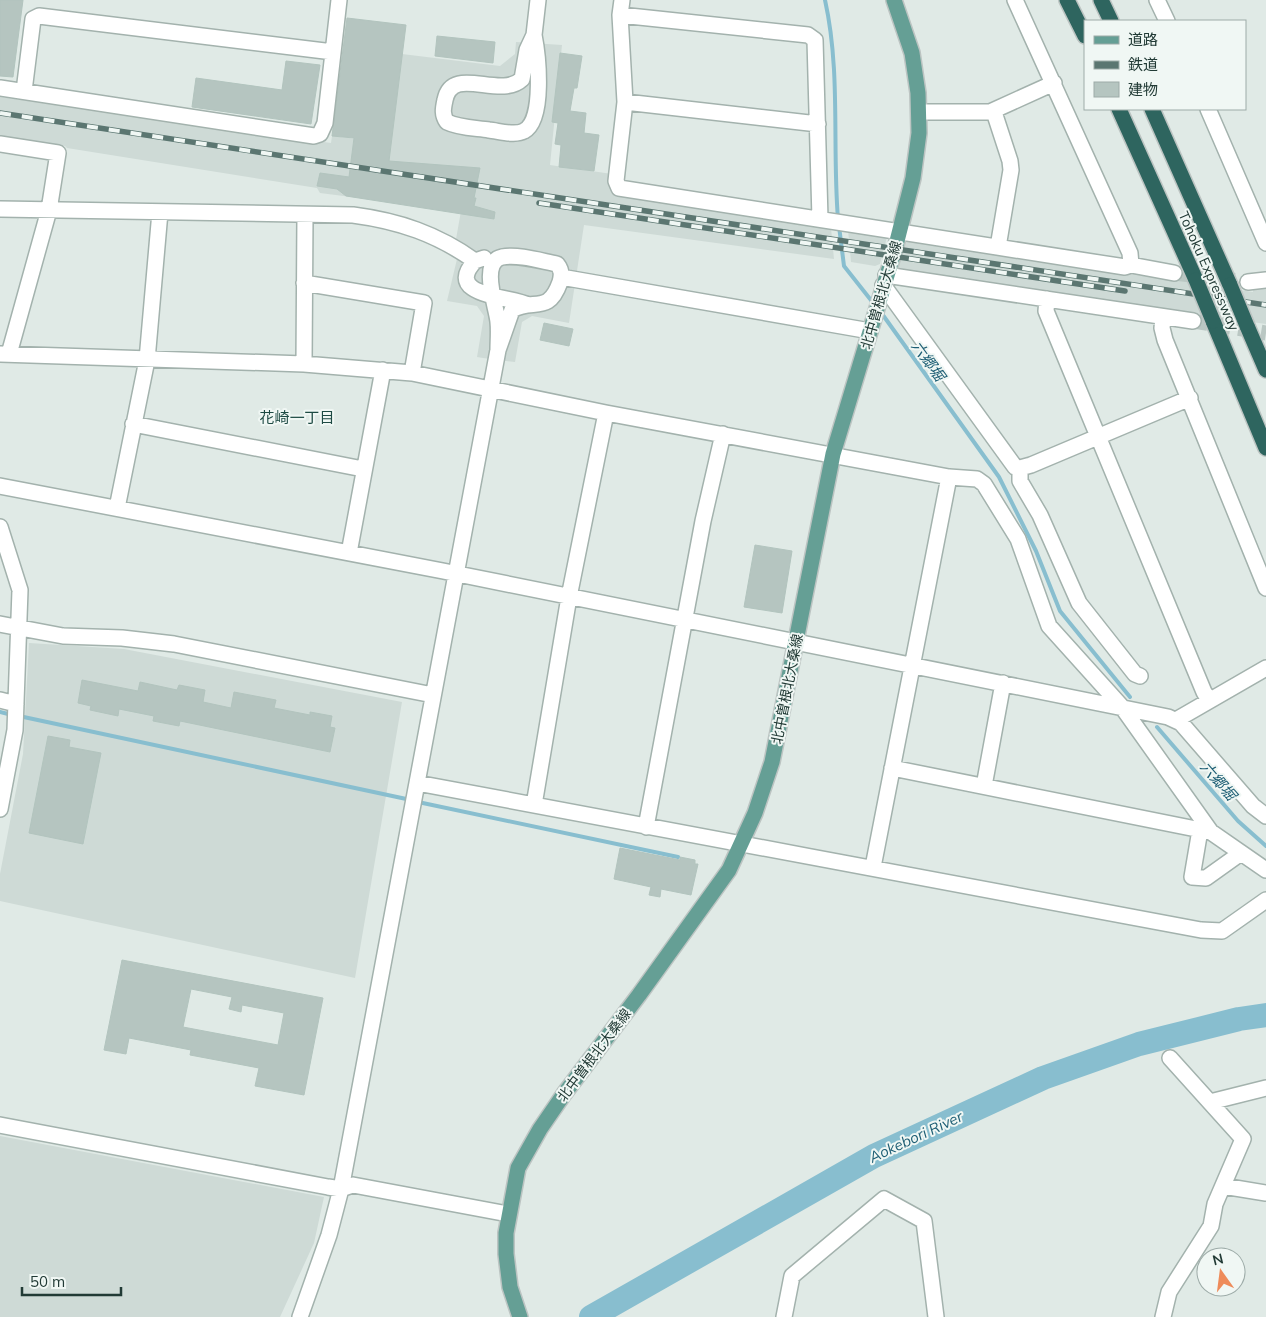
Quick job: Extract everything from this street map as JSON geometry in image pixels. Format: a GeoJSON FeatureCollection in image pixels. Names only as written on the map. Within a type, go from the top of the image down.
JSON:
{"type":"FeatureCollection","features":[{"type":"Feature","properties":{"kind":"highway"},"geometry":{"type":"LineString","coordinates":[[1068,0],[1084,34]]}},
{"type":"Feature","properties":{"kind":"highway"},"geometry":{"type":"LineString","coordinates":[[1101,0],[1111,20]]}},
{"type":"Feature","properties":{"kind":"highway","name":"Tohoku Expressway"},"geometry":{"type":"LineString","coordinates":[[1119,110],[1196,280],[1266,448]]}},
{"type":"Feature","properties":{"kind":"highway","name":"Tohoku Expressway"},"geometry":{"type":"LineString","coordinates":[[1152,110],[1266,370]]}},
{"type":"Feature","properties":{"kind":"main road","name":"北中曽根北大桑線"},"geometry":{"type":"LineString","coordinates":[[520,1317],[507,1272],[506,1233],[518,1168],[540,1129],[729,870],[741,845],[772,762],[833,454],[899,232],[913,178],[920,112],[912,53],[894,0]]}},
{"type":"Feature","properties":{"kind":"street"},"geometry":{"type":"LineString","coordinates":[[0,88],[314,136],[320,134],[325,123],[339,0]]}},
{"type":"Feature","properties":{"kind":"street"},"geometry":{"type":"LineString","coordinates":[[534,35],[526,50],[524,75],[518,84],[501,87],[462,83],[450,87],[446,91],[443,113],[447,122],[508,132],[520,132],[528,128],[535,115],[538,98],[537,49],[534,35],[538,0]]}},
{"type":"Feature","properties":{"kind":"street"},"geometry":{"type":"LineString","coordinates":[[622,0],[620,16],[625,102],[616,181],[619,188],[1174,273]]}},
{"type":"Feature","properties":{"kind":"street"},"geometry":{"type":"LineString","coordinates":[[1015,0],[1130,253],[1131,265]]}},
{"type":"Feature","properties":{"kind":"street"},"geometry":{"type":"LineString","coordinates":[[1158,0],[1167,20]]}},
{"type":"Feature","properties":{"kind":"street"},"geometry":{"type":"LineString","coordinates":[[24,91],[33,19],[39,16],[333,52]]}},
{"type":"Feature","properties":{"kind":"street"},"geometry":{"type":"LineString","coordinates":[[620,16],[808,35],[815,40],[818,124],[825,220]]}},
{"type":"Feature","properties":{"kind":"street"},"geometry":{"type":"LineString","coordinates":[[920,112],[994,112],[1054,83]]}},
{"type":"Feature","properties":{"kind":"street"},"geometry":{"type":"LineString","coordinates":[[625,102],[818,124]]}},
{"type":"Feature","properties":{"kind":"street"},"geometry":{"type":"LineString","coordinates":[[1208,110],[1266,243]]}},
{"type":"Feature","properties":{"kind":"street"},"geometry":{"type":"LineString","coordinates":[[994,112],[1010,161],[1011,170],[998,247]]}},
{"type":"Feature","properties":{"kind":"street"},"geometry":{"type":"LineString","coordinates":[[0,144],[58,153],[49,210],[4,354],[304,364],[412,373],[606,413],[949,477],[977,479],[984,484],[1018,539],[1050,626],[1122,707],[1206,831]]}},
{"type":"Feature","properties":{"kind":"street"},"geometry":{"type":"LineString","coordinates":[[0,209],[353,216],[386,219],[438,239],[475,261],[510,257],[557,264],[561,269],[561,277],[554,295],[549,301],[543,305],[517,307],[509,315],[498,350],[341,1189],[329,1235],[300,1317]]}},
{"type":"Feature","properties":{"kind":"street"},"geometry":{"type":"LineString","coordinates":[[117,508],[147,360],[160,212]]}},
{"type":"Feature","properties":{"kind":"street"},"geometry":{"type":"LineString","coordinates":[[304,364],[305,215]]}},
{"type":"Feature","properties":{"kind":"street"},"geometry":{"type":"LineString","coordinates":[[498,350],[498,322],[490,276],[493,264],[500,258]]}},
{"type":"Feature","properties":{"kind":"street"},"geometry":{"type":"LineString","coordinates":[[475,261],[468,272],[469,285],[478,293],[520,300],[528,305]]}},
{"type":"Feature","properties":{"kind":"street"},"geometry":{"type":"LineString","coordinates":[[561,277],[872,325]]}},
{"type":"Feature","properties":{"kind":"street"},"geometry":{"type":"LineString","coordinates":[[1248,282],[1266,280]]}},
{"type":"Feature","properties":{"kind":"street"},"geometry":{"type":"LineString","coordinates":[[304,283],[424,303],[412,373]]}},
{"type":"Feature","properties":{"kind":"street"},"geometry":{"type":"LineString","coordinates":[[883,285],[1046,299],[1193,321]]}},
{"type":"Feature","properties":{"kind":"street"},"geometry":{"type":"LineString","coordinates":[[883,285],[1015,467],[1020,468],[1190,398]]}},
{"type":"Feature","properties":{"kind":"street"},"geometry":{"type":"LineString","coordinates":[[1046,299],[1046,311],[1097,437],[1209,700]]}},
{"type":"Feature","properties":{"kind":"street"},"geometry":{"type":"LineString","coordinates":[[1170,319],[1162,328],[1165,340],[1266,588]]}},
{"type":"Feature","properties":{"kind":"street"},"geometry":{"type":"LineString","coordinates":[[349,553],[383,370]]}},
{"type":"Feature","properties":{"kind":"street"},"geometry":{"type":"LineString","coordinates":[[534,805],[569,597],[606,413]]}},
{"type":"Feature","properties":{"kind":"street"},"geometry":{"type":"LineString","coordinates":[[134,424],[363,470]]}},
{"type":"Feature","properties":{"kind":"street"},"geometry":{"type":"LineString","coordinates":[[646,827],[703,521],[723,434]]}},
{"type":"Feature","properties":{"kind":"street"},"geometry":{"type":"LineString","coordinates":[[1020,468],[1020,481],[1040,515],[1079,603],[1134,674],[1140,676]]}},
{"type":"Feature","properties":{"kind":"street"},"geometry":{"type":"LineString","coordinates":[[873,867],[949,477]]}},
{"type":"Feature","properties":{"kind":"street"},"geometry":{"type":"LineString","coordinates":[[0,486],[456,574],[1122,707],[1176,720],[1187,730],[1253,806],[1266,816]]}},
{"type":"Feature","properties":{"kind":"street"},"geometry":{"type":"LineString","coordinates":[[0,527],[20,590],[15,730],[0,809]]}},
{"type":"Feature","properties":{"kind":"street"},"geometry":{"type":"LineString","coordinates":[[0,624],[63,636],[165,642],[433,695]]}},
{"type":"Feature","properties":{"kind":"street"},"geometry":{"type":"LineString","coordinates":[[1176,720],[1266,668]]}},
{"type":"Feature","properties":{"kind":"street"},"geometry":{"type":"LineString","coordinates":[[984,786],[1003,683]]}},
{"type":"Feature","properties":{"kind":"street"},"geometry":{"type":"LineString","coordinates":[[0,700],[16,704]]}},
{"type":"Feature","properties":{"kind":"street"},"geometry":{"type":"LineString","coordinates":[[892,768],[1206,831],[1266,870]]}},
{"type":"Feature","properties":{"kind":"street"},"geometry":{"type":"LineString","coordinates":[[417,783],[1201,930],[1222,931],[1266,900]]}},
{"type":"Feature","properties":{"kind":"street"},"geometry":{"type":"LineString","coordinates":[[1206,831],[1192,877],[1206,878],[1241,853]]}},
{"type":"Feature","properties":{"kind":"street"},"geometry":{"type":"LineString","coordinates":[[1163,1317],[1169,1292],[1211,1226],[1215,1204],[1243,1139],[1170,1058]]}},
{"type":"Feature","properties":{"kind":"street"},"geometry":{"type":"LineString","coordinates":[[1210,1102],[1266,1088]]}},
{"type":"Feature","properties":{"kind":"street"},"geometry":{"type":"LineString","coordinates":[[0,1125],[341,1189],[353,1185],[508,1214]]}},
{"type":"Feature","properties":{"kind":"street"},"geometry":{"type":"LineString","coordinates":[[1223,1186],[1266,1193]]}},
{"type":"Feature","properties":{"kind":"street"},"geometry":{"type":"LineString","coordinates":[[784,1317],[792,1276],[884,1198],[924,1220],[936,1317]]}},
{"type":"Feature","properties":{"kind":"shaded area"},"geometry":{"type":"Polygon","coordinates":[[[516,42],[562,45],[550,165],[612,174],[610,185],[612,191],[617,195],[831,228],[834,259],[584,225],[569,323],[532,316],[522,322],[515,362],[483,358],[477,357],[484,316],[477,306],[447,301],[457,259],[453,256],[461,211],[320,193],[317,188],[67,148],[65,146],[0,138],[0,97],[331,143],[332,136],[391,143],[402,54],[500,66],[515,54],[516,42]]]}},
{"type":"Feature","properties":{"kind":"shaded area"},"geometry":{"type":"Polygon","coordinates":[[[848,230],[887,237],[880,264],[875,266],[851,262],[848,230]]]}},
{"type":"Feature","properties":{"kind":"shaded area"},"geometry":{"type":"Polygon","coordinates":[[[907,238],[1129,273],[1139,271],[1172,275],[1176,280],[1253,292],[1253,287],[1266,288],[1266,324],[899,272],[898,268],[907,238]]]}},
{"type":"Feature","properties":{"kind":"shaded area"},"geometry":{"type":"Polygon","coordinates":[[[29,643],[124,649],[402,702],[355,978],[0,901],[0,874],[23,754],[29,643]]]}},
{"type":"Feature","properties":{"kind":"shaded area"},"geometry":{"type":"Polygon","coordinates":[[[0,1136],[324,1197],[314,1243],[280,1317],[0,1317],[0,1136]]]}},
{"type":"Feature","properties":{"kind":"building"},"geometry":{"type":"Polygon","coordinates":[[[0,0],[23,0],[13,77],[0,76],[0,0]]]}},
{"type":"Feature","properties":{"kind":"building"},"geometry":{"type":"Polygon","coordinates":[[[347,18],[406,25],[389,161],[480,168],[474,206],[495,212],[494,219],[346,196],[337,189],[317,186],[320,173],[349,177],[354,138],[332,136],[347,18]]]}},
{"type":"Feature","properties":{"kind":"building"},"geometry":{"type":"Polygon","coordinates":[[[437,36],[495,42],[493,63],[435,56],[437,36]]]}},
{"type":"Feature","properties":{"kind":"building"},"geometry":{"type":"Polygon","coordinates":[[[560,53],[582,56],[577,88],[574,88],[570,111],[586,113],[584,133],[599,135],[594,171],[559,167],[561,145],[555,144],[558,123],[552,122],[560,53]]]}},
{"type":"Feature","properties":{"kind":"building"},"geometry":{"type":"Polygon","coordinates":[[[286,61],[320,65],[311,124],[192,107],[196,78],[282,90],[286,61]]]}},
{"type":"Feature","properties":{"kind":"building"},"geometry":{"type":"Polygon","coordinates":[[[544,323],[573,329],[569,346],[540,340],[544,323]]]}},
{"type":"Feature","properties":{"kind":"building"},"geometry":{"type":"Polygon","coordinates":[[[755,545],[792,551],[782,613],[744,607],[755,545]]]}},
{"type":"Feature","properties":{"kind":"building"},"geometry":{"type":"Polygon","coordinates":[[[82,680],[138,691],[140,682],[177,690],[179,685],[205,690],[203,702],[231,708],[234,692],[276,700],[274,708],[310,715],[310,712],[332,716],[330,727],[335,728],[330,752],[180,721],[179,726],[153,721],[154,716],[119,709],[118,716],[90,710],[91,706],[78,703],[82,680]]]}},
{"type":"Feature","properties":{"kind":"building"},"geometry":{"type":"Polygon","coordinates":[[[48,736],[70,740],[69,747],[101,753],[83,844],[29,833],[48,736]]]}},
{"type":"Feature","properties":{"kind":"building"},"geometry":{"type":"Polygon","coordinates":[[[620,848],[680,860],[680,857],[695,860],[695,864],[698,864],[691,895],[661,889],[660,897],[649,895],[651,887],[614,879],[620,848]]]}},
{"type":"Feature","properties":{"kind":"building"},"geometry":{"type":"Polygon","coordinates":[[[122,960],[323,998],[304,1095],[255,1086],[259,1068],[190,1055],[191,1050],[129,1038],[126,1054],[104,1050],[122,960]],[[191,989],[183,1027],[278,1045],[284,1013],[242,1005],[241,1012],[229,1009],[232,997],[191,989]]]}},
{"type":"Feature","properties":{"kind":"waterway","name":"六郷堀"},"geometry":{"type":"LineString","coordinates":[[825,0],[830,27],[835,82],[838,219]]}},
{"type":"Feature","properties":{"kind":"waterway","name":"六郷堀"},"geometry":{"type":"LineString","coordinates":[[839,226],[844,266],[874,304]]}},
{"type":"Feature","properties":{"kind":"waterway","name":"六郷堀"},"geometry":{"type":"LineString","coordinates":[[880,311],[999,477],[1036,551],[1060,611],[1130,697]]}},
{"type":"Feature","properties":{"kind":"waterway"},"geometry":{"type":"LineString","coordinates":[[0,712],[12,715]]}},
{"type":"Feature","properties":{"kind":"waterway"},"geometry":{"type":"LineString","coordinates":[[19,716],[411,800]]}},
{"type":"Feature","properties":{"kind":"waterway","name":"六郷堀"},"geometry":{"type":"LineString","coordinates":[[1157,727],[1238,821],[1266,846]]}},
{"type":"Feature","properties":{"kind":"waterway"},"geometry":{"type":"LineString","coordinates":[[418,802],[678,857]]}},
{"type":"Feature","properties":{"kind":"waterway","name":"Aokebori River"},"geometry":{"type":"LineString","coordinates":[[591,1317],[874,1156],[1043,1078],[1139,1044],[1239,1019],[1266,1015]]}},
{"type":"Feature","properties":{"kind":"tunnel"},"geometry":{"type":"LineString","coordinates":[[1174,273],[1248,282]]}},
{"type":"Feature","properties":{"kind":"tunnel"},"geometry":{"type":"LineString","coordinates":[[1193,321],[1266,333]]}},
{"type":"Feature","properties":{"kind":"railway"},"geometry":{"type":"LineString","coordinates":[[0,113],[1266,305]]}},
{"type":"Feature","properties":{"kind":"railway"},"geometry":{"type":"LineString","coordinates":[[539,203],[1125,291]]}},
{"type":"Feature","properties":{"kind":"district","name":"花崎一丁目"},"geometry":{"type":"Point","coordinates":[297,418]}}]}
